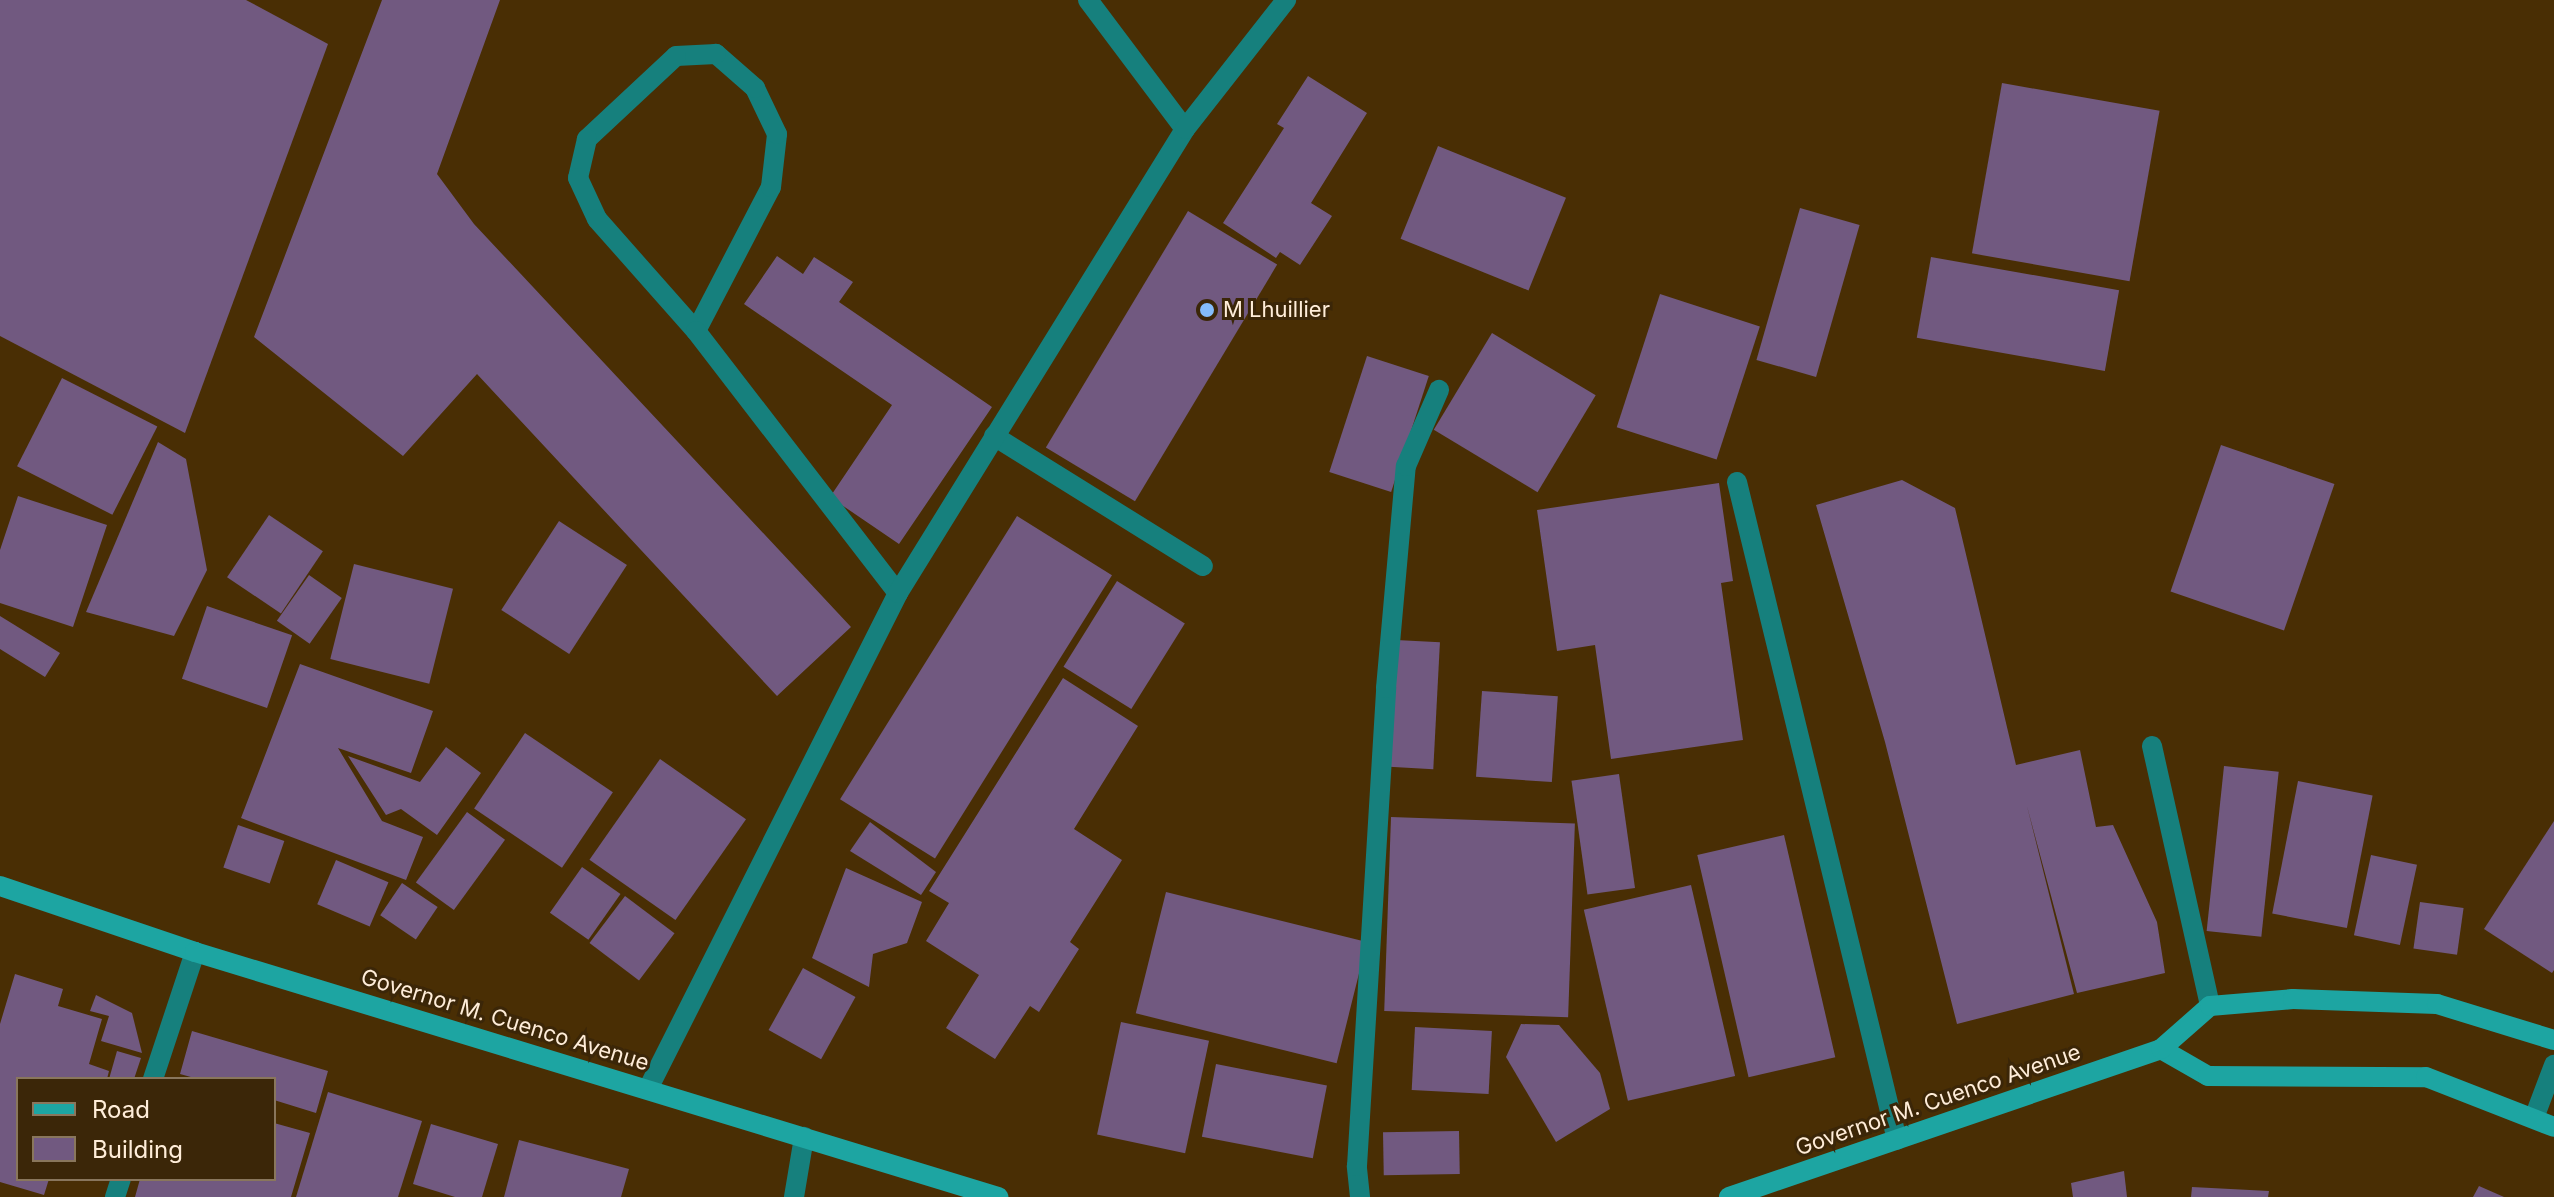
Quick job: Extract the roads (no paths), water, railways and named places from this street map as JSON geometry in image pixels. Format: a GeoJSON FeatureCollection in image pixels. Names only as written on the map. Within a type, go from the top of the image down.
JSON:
{"type":"FeatureCollection","features":[{"type":"Feature","properties":{"kind":"main road","name":"Governor M. Cuenco Avenue"},"geometry":{"type":"LineString","coordinates":[[0,886],[195,952],[998,1197]]}},
{"type":"Feature","properties":{"kind":"main road"},"geometry":{"type":"LineString","coordinates":[[2210,1006],[2293,999],[2437,1004],[2554,1040]]}},
{"type":"Feature","properties":{"kind":"main road","name":"Governor M. Cuenco Avenue"},"geometry":{"type":"LineString","coordinates":[[1729,1197],[2161,1049],[2210,1006]]}},
{"type":"Feature","properties":{"kind":"main road"},"geometry":{"type":"LineString","coordinates":[[2161,1049],[2208,1076],[2426,1077],[2554,1127]]}},
{"type":"Feature","properties":{"kind":"street"},"geometry":{"type":"LineString","coordinates":[[1088,0],[1185,129]]}},
{"type":"Feature","properties":{"kind":"street"},"geometry":{"type":"LineString","coordinates":[[648,1089],[898,593],[1185,129],[1286,0]]}},
{"type":"Feature","properties":{"kind":"street"},"geometry":{"type":"LineString","coordinates":[[696,331],[771,187],[777,134],[755,88],[716,54],[676,56],[587,139],[578,178],[597,219],[696,331],[898,593]]}},
{"type":"Feature","properties":{"kind":"street"},"geometry":{"type":"LineString","coordinates":[[1360,1197],[1357,1166],[1386,688],[1406,466],[1439,390]]}},
{"type":"Feature","properties":{"kind":"street"},"geometry":{"type":"LineString","coordinates":[[994,436],[1203,566]]}},
{"type":"Feature","properties":{"kind":"street"},"geometry":{"type":"LineString","coordinates":[[1737,482],[1897,1140]]}},
{"type":"Feature","properties":{"kind":"street"},"geometry":{"type":"LineString","coordinates":[[2152,746],[2210,1006]]}},
{"type":"Feature","properties":{"kind":"street"},"geometry":{"type":"LineString","coordinates":[[154,1077],[195,952]]}},
{"type":"Feature","properties":{"kind":"street"},"geometry":{"type":"LineString","coordinates":[[2534,1118],[2554,1065]]}},
{"type":"Feature","properties":{"kind":"street"},"geometry":{"type":"LineString","coordinates":[[794,1197],[804,1137]]}},
{"type":"Feature","properties":{"kind":"place","name":"M Lhuillier"},"geometry":{"type":"Point","coordinates":[1207,310]}}]}
